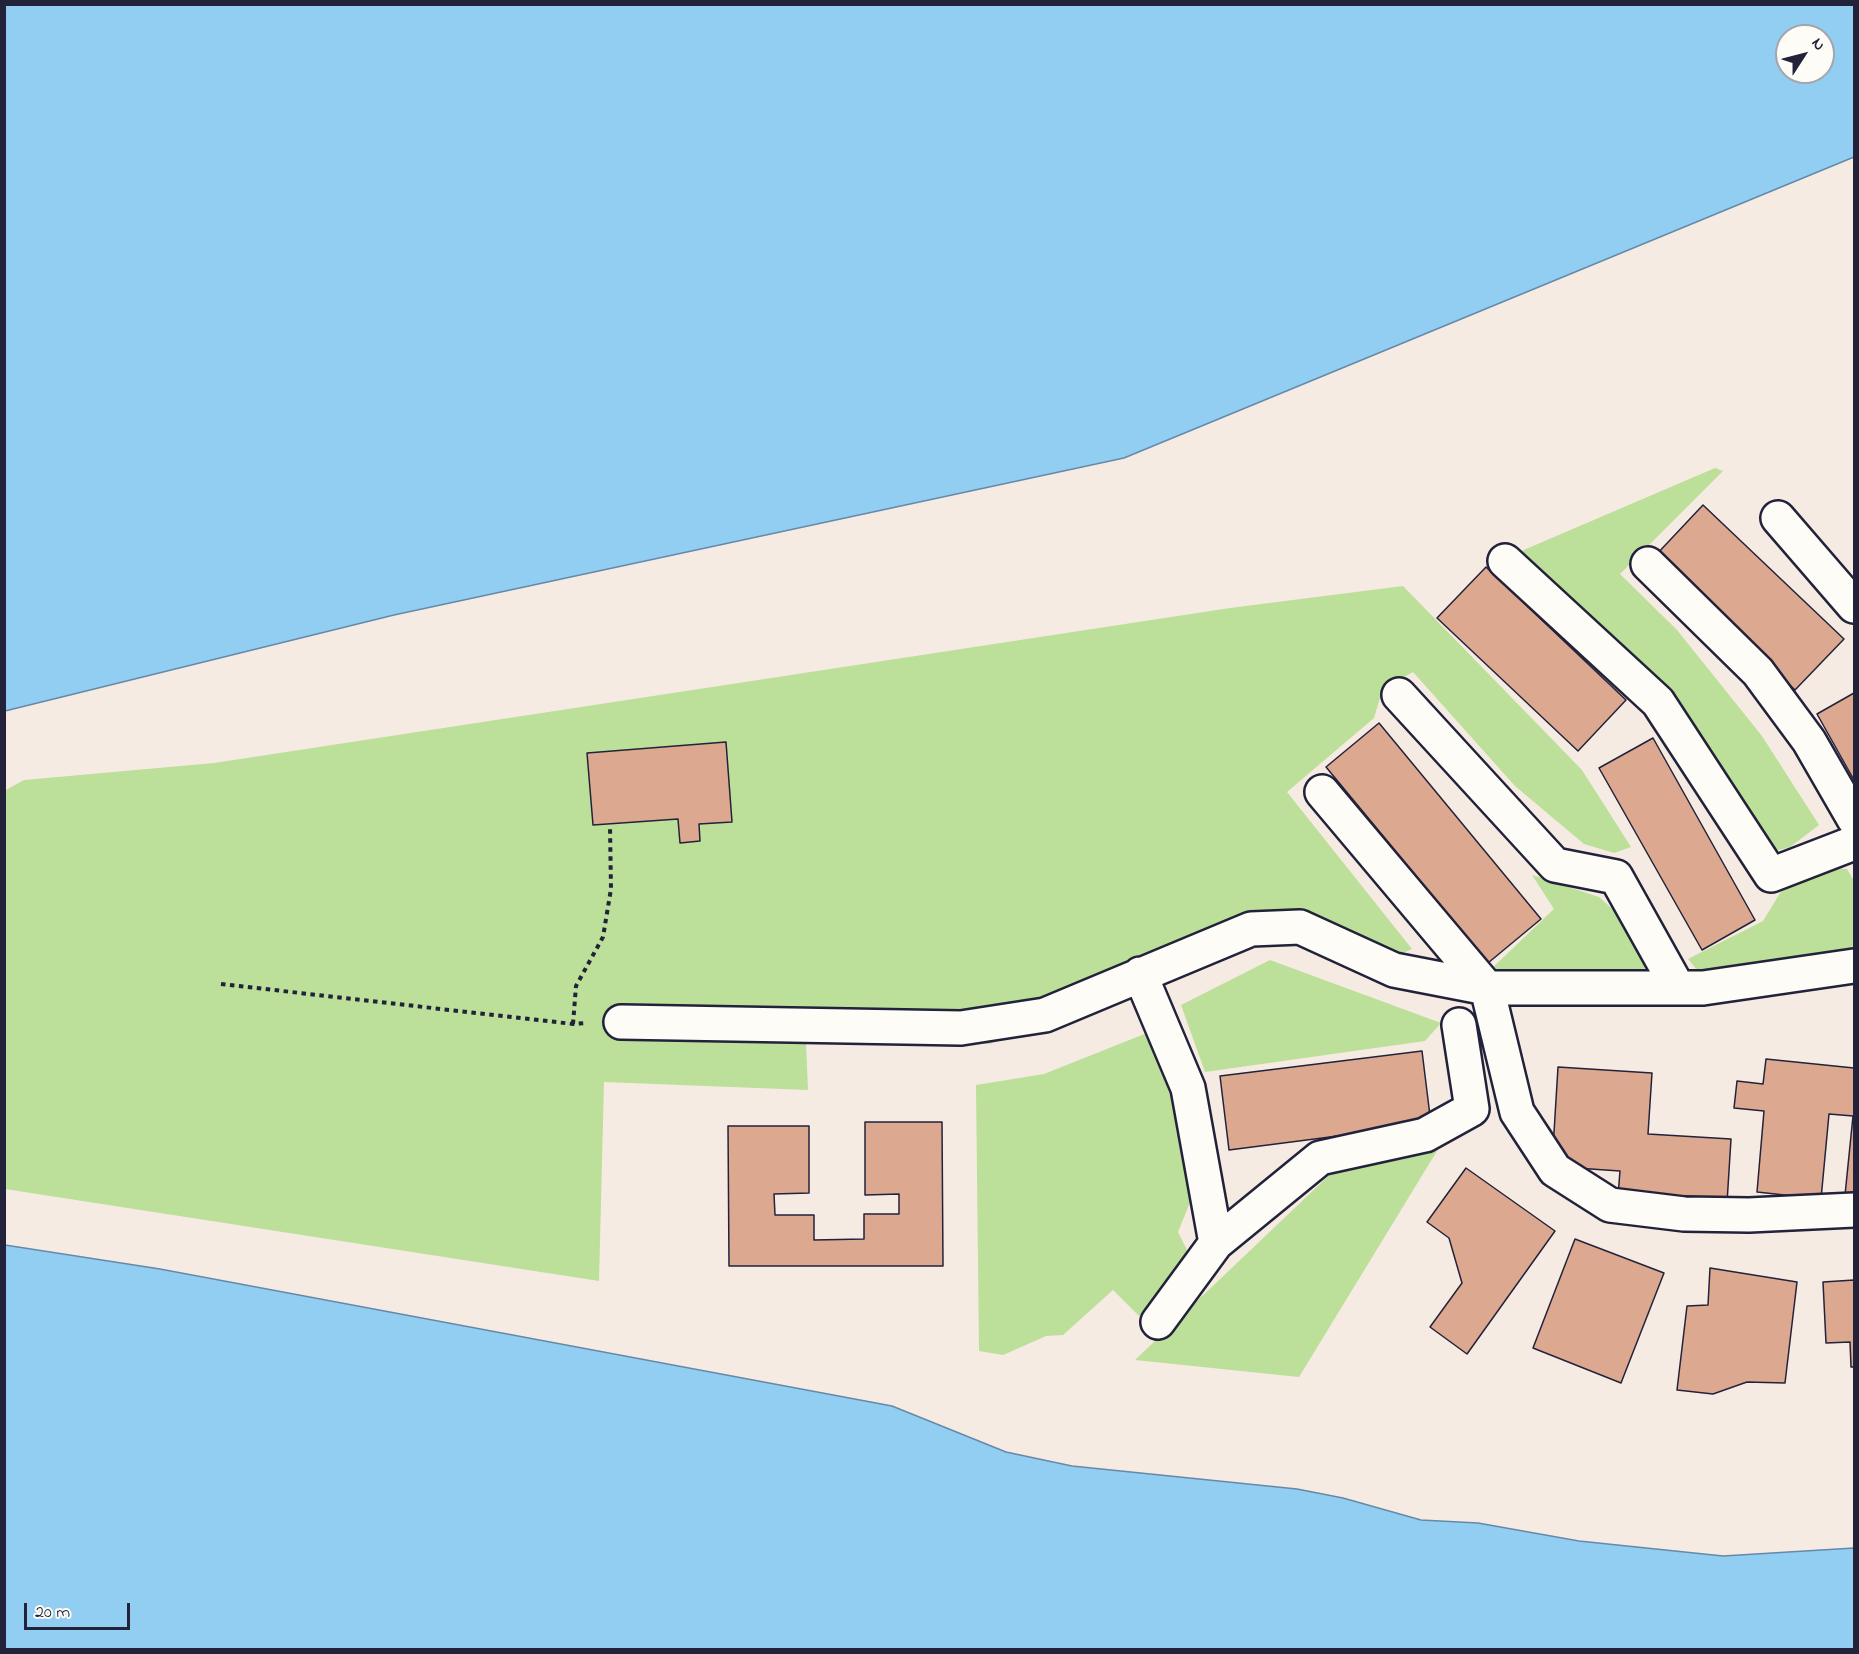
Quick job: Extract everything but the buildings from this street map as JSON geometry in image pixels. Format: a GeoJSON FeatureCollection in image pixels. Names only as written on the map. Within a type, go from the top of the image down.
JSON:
{"type":"FeatureCollection","features":[{"type":"Feature","properties":{"kind":"street"},"geometry":{"type":"LineString","coordinates":[[1778,518],[1854,606]]}},
{"type":"Feature","properties":{"kind":"street"},"geometry":{"type":"LineString","coordinates":[[1505,561],[1658,702],[1771,875],[1854,843]]}},
{"type":"Feature","properties":{"kind":"street"},"geometry":{"type":"LineString","coordinates":[[1648,564],[1758,672],[1809,741],[1854,819]]}},
{"type":"Feature","properties":{"kind":"street"},"geometry":{"type":"LineString","coordinates":[[1399,695],[1555,865],[1616,877],[1678,988]]}},
{"type":"Feature","properties":{"kind":"street"},"geometry":{"type":"LineString","coordinates":[[1322,792],[1487,988],[1517,1112],[1555,1170],[1610,1205],[1684,1214],[1749,1215],[1854,1210]]}},
{"type":"Feature","properties":{"kind":"street"},"geometry":{"type":"LineString","coordinates":[[621,1022],[961,1028],[1046,1015],[1251,929],[1300,927],[1394,970],[1487,988],[1703,988],[1854,966]]}},
{"type":"Feature","properties":{"kind":"street"},"geometry":{"type":"LineString","coordinates":[[1140,974],[1188,1088],[1216,1243]]}},
{"type":"Feature","properties":{"kind":"street"},"geometry":{"type":"LineString","coordinates":[[1158,1322],[1216,1243],[1320,1158],[1425,1135],[1472,1109],[1459,1025]]}},
{"type":"Feature","properties":{"kind":"path"},"geometry":{"type":"LineString","coordinates":[[573,1024],[576,986],[603,937],[611,889],[610,826]]}},
{"type":"Feature","properties":{"kind":"path"},"geometry":{"type":"LineString","coordinates":[[221,984],[573,1024],[621,1022]]}},
{"type":"Feature","properties":{"kind":"green space"},"geometry":{"type":"Polygon","coordinates":[[[1715,468],[1723,471],[1620,574],[1677,630],[1762,736],[1819,825],[1790,847],[1768,853],[1512,555],[1715,468]]]}},
{"type":"Feature","properties":{"kind":"green space"},"geometry":{"type":"Polygon","coordinates":[[[1403,586],[1582,770],[1631,847],[1614,853],[1584,844],[1515,786],[1413,672],[1383,688],[1374,718],[1287,792],[1412,949],[1389,959],[1293,920],[1100,1002],[990,1044],[806,1044],[808,1090],[604,1082],[599,1281],[5,1189],[4,791],[24,780],[214,763],[1230,608],[1403,586]]]}},
{"type":"Feature","properties":{"kind":"green space"},"geometry":{"type":"Polygon","coordinates":[[[1820,867],[1847,869],[1854,881],[1854,955],[1701,975],[1688,959],[1763,921],[1780,893],[1820,867]]]}},
{"type":"Feature","properties":{"kind":"green space"},"geometry":{"type":"Polygon","coordinates":[[[1532,875],[1599,897],[1626,921],[1648,956],[1643,974],[1502,977],[1489,971],[1554,909],[1532,875]]]}},
{"type":"Feature","properties":{"kind":"green space"},"geometry":{"type":"Polygon","coordinates":[[[1270,960],[1441,1023],[1425,1041],[1205,1072],[1181,1005],[1270,960]]]}},
{"type":"Feature","properties":{"kind":"green space"},"geometry":{"type":"Polygon","coordinates":[[[1152,1031],[1179,1087],[1197,1185],[1178,1232],[1193,1262],[1139,1316],[1113,1290],[1063,1335],[1046,1336],[1003,1355],[979,1351],[976,1085],[1044,1074],[1152,1031]]]}},
{"type":"Feature","properties":{"kind":"green space"},"geometry":{"type":"Polygon","coordinates":[[[1448,1133],[1299,1377],[1135,1360],[1341,1164],[1448,1133]]]}},
{"type":"Feature","properties":{"kind":"water"},"geometry":{"type":"Polygon","coordinates":[[[4,5],[1854,5],[1854,157],[1124,458],[394,615],[5,711],[4,5]]]}},
{"type":"Feature","properties":{"kind":"water"},"geometry":{"type":"Polygon","coordinates":[[[5,1245],[160,1269],[892,1406],[1006,1452],[1072,1466],[1297,1489],[1343,1498],[1421,1520],[1478,1523],[1579,1541],[1723,1556],[1854,1548],[1854,1649],[5,1649],[5,1245]]]}}]}
